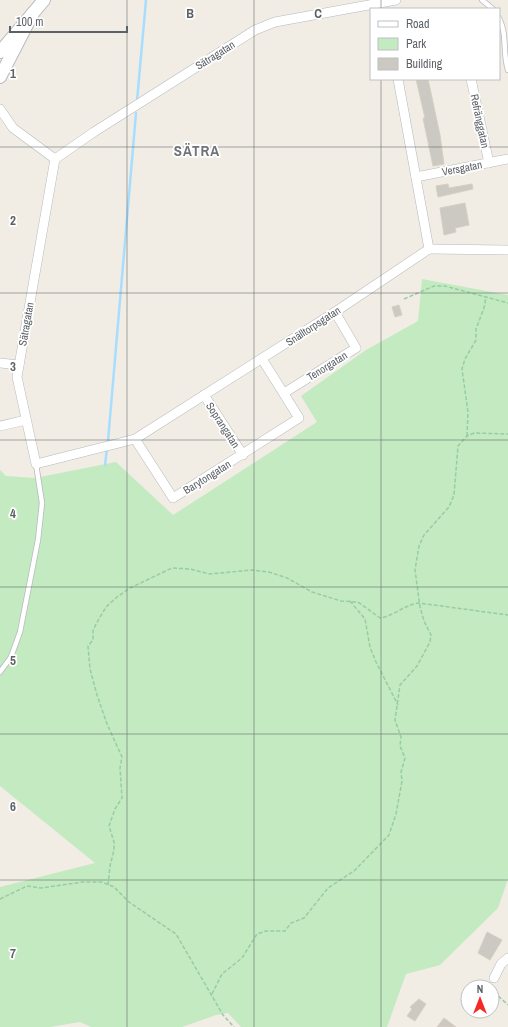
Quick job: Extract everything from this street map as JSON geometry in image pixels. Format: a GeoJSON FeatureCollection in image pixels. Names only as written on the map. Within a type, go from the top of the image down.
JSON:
{"type":"FeatureCollection","features":[{"type":"Feature","properties":{"kind":"main road"},"geometry":{"type":"LineString","coordinates":[[0,52],[44,0]]}},
{"type":"Feature","properties":{"kind":"main road"},"geometry":{"type":"LineString","coordinates":[[0,77],[33,13]]}},
{"type":"Feature","properties":{"kind":"street","name":"Sätragatan"},"geometry":{"type":"LineString","coordinates":[[371,8],[385,6],[396,0]]}},
{"type":"Feature","properties":{"kind":"street","name":"Sätragatan"},"geometry":{"type":"LineString","coordinates":[[36,464],[17,377],[54,159],[255,30],[275,22],[370,8]]}},
{"type":"Feature","properties":{"kind":"street"},"geometry":{"type":"LineString","coordinates":[[398,80],[429,249],[508,250]]}},
{"type":"Feature","properties":{"kind":"street","name":"Refränggatan"},"geometry":{"type":"LineString","coordinates":[[471,80],[489,163]]}},
{"type":"Feature","properties":{"kind":"street"},"geometry":{"type":"LineString","coordinates":[[0,109],[13,128],[54,159]]}},
{"type":"Feature","properties":{"kind":"street"},"geometry":{"type":"LineString","coordinates":[[0,124],[13,128]]}},
{"type":"Feature","properties":{"kind":"street","name":"Versgatan"},"geometry":{"type":"LineString","coordinates":[[416,178],[508,159]]}},
{"type":"Feature","properties":{"kind":"street","name":"Snälltorpsgatan"},"geometry":{"type":"LineString","coordinates":[[36,464],[135,439],[335,312],[429,249]]}},
{"type":"Feature","properties":{"kind":"street","name":"Tenorgatan"},"geometry":{"type":"LineString","coordinates":[[284,393],[356,348],[335,312]]}},
{"type":"Feature","properties":{"kind":"street"},"geometry":{"type":"LineString","coordinates":[[262,358],[284,393]]}},
{"type":"Feature","properties":{"kind":"street"},"geometry":{"type":"LineString","coordinates":[[0,362],[19,365]]}},
{"type":"Feature","properties":{"kind":"street","name":"Barytongatan"},"geometry":{"type":"LineString","coordinates":[[135,439],[173,498],[299,418],[284,393]]}},
{"type":"Feature","properties":{"kind":"street","name":"Soprangatan"},"geometry":{"type":"LineString","coordinates":[[204,395],[243,454]]}},
{"type":"Feature","properties":{"kind":"street"},"geometry":{"type":"LineString","coordinates":[[0,426],[26,420]]}},
{"type":"Feature","properties":{"kind":"street"},"geometry":{"type":"LineString","coordinates":[[494,978],[500,964],[508,958]]}},
{"type":"Feature","properties":{"kind":"lane"},"geometry":{"type":"LineString","coordinates":[[482,0],[492,8]]}},
{"type":"Feature","properties":{"kind":"lane"},"geometry":{"type":"LineString","coordinates":[[500,20],[505,30],[505,59],[508,70]]}},
{"type":"Feature","properties":{"kind":"lane"},"geometry":{"type":"LineString","coordinates":[[0,672],[11,657],[20,632],[38,540],[42,503],[36,464]]}},
{"type":"Feature","properties":{"kind":"path"},"geometry":{"type":"LineString","coordinates":[[404,299],[434,286],[445,286],[508,303]]}},
{"type":"Feature","properties":{"kind":"path"},"geometry":{"type":"LineString","coordinates":[[467,436],[468,412],[462,369],[465,359],[476,340],[476,329],[484,308],[486,297]]}},
{"type":"Feature","properties":{"kind":"path"},"geometry":{"type":"LineString","coordinates":[[212,994],[222,974],[242,958],[257,934],[266,931],[285,931],[291,923],[304,918],[328,888],[354,871],[389,835],[396,814],[402,781],[401,772],[405,758],[400,746],[400,731],[396,720],[400,686],[412,673],[430,642],[431,635],[424,621],[419,603],[415,570],[419,546],[424,535],[448,507],[454,495],[455,468],[458,446],[467,436],[474,433],[508,434]]}},
{"type":"Feature","properties":{"kind":"path"},"geometry":{"type":"LineString","coordinates":[[108,885],[110,866],[114,850],[114,842],[110,826],[115,809],[122,798],[120,768],[122,757],[99,702],[90,669],[88,646],[93,640],[93,631],[106,607],[130,588],[172,568],[190,569],[210,574],[252,570],[269,572],[300,584],[312,592],[341,601],[358,602],[380,618],[387,617],[406,606],[419,603],[508,615]]}},
{"type":"Feature","properties":{"kind":"path"},"geometry":{"type":"LineString","coordinates":[[350,601],[365,619],[370,647],[398,705]]}},
{"type":"Feature","properties":{"kind":"path"},"geometry":{"type":"LineString","coordinates":[[0,899],[27,886],[41,888],[83,882],[102,882],[114,887],[129,902],[176,934],[223,1015],[234,1027]]}},
{"type":"Feature","properties":{"kind":"path"},"geometry":{"type":"LineString","coordinates":[[494,978],[494,992],[508,1005]]}},
{"type":"Feature","properties":{"kind":"green space"},"geometry":{"type":"Polygon","coordinates":[[[422,279],[508,295],[508,879],[498,908],[440,965],[406,974],[387,1027],[241,1027],[228,1013],[216,1015],[182,1027],[91,1027],[80,1022],[50,1027],[0,1027],[0,887],[95,863],[0,786],[0,470],[6,476],[35,478],[116,462],[173,515],[317,422],[301,396],[366,350],[418,321],[422,279]]]}},
{"type":"Feature","properties":{"kind":"building"},"geometry":{"type":"Polygon","coordinates":[[[416,80],[428,80],[440,135],[444,164],[433,166],[423,118],[425,118],[416,80]]]}},
{"type":"Feature","properties":{"kind":"building"},"geometry":{"type":"Polygon","coordinates":[[[448,184],[449,188],[472,184],[473,189],[438,197],[436,186],[448,184]]]}},
{"type":"Feature","properties":{"kind":"building"},"geometry":{"type":"Polygon","coordinates":[[[465,203],[469,225],[455,228],[456,232],[444,235],[440,208],[465,203]]]}},
{"type":"Feature","properties":{"kind":"building"},"geometry":{"type":"Polygon","coordinates":[[[399,305],[402,315],[395,317],[392,307],[399,305]]]}},
{"type":"Feature","properties":{"kind":"building"},"geometry":{"type":"Polygon","coordinates":[[[487,932],[502,940],[490,960],[478,953],[487,932]]]}},
{"type":"Feature","properties":{"kind":"building"},"geometry":{"type":"Polygon","coordinates":[[[419,999],[426,1004],[415,1021],[407,1016],[412,1009],[410,1007],[419,999]]]}},
{"type":"Feature","properties":{"kind":"building"},"geometry":{"type":"Polygon","coordinates":[[[444,1018],[456,1027],[437,1027],[444,1018]]]}},
{"type":"Feature","properties":{"kind":"waterway"},"geometry":{"type":"LineString","coordinates":[[137,101],[146,0]]}},
{"type":"Feature","properties":{"kind":"waterway"},"geometry":{"type":"LineString","coordinates":[[108,441],[136,113]]}},
{"type":"Feature","properties":{"kind":"waterway"},"geometry":{"type":"LineString","coordinates":[[105,465],[107,448]]}},
{"type":"Feature","properties":{"kind":"district","name":"SÄTRA"},"geometry":{"type":"Point","coordinates":[197,150]}}]}
